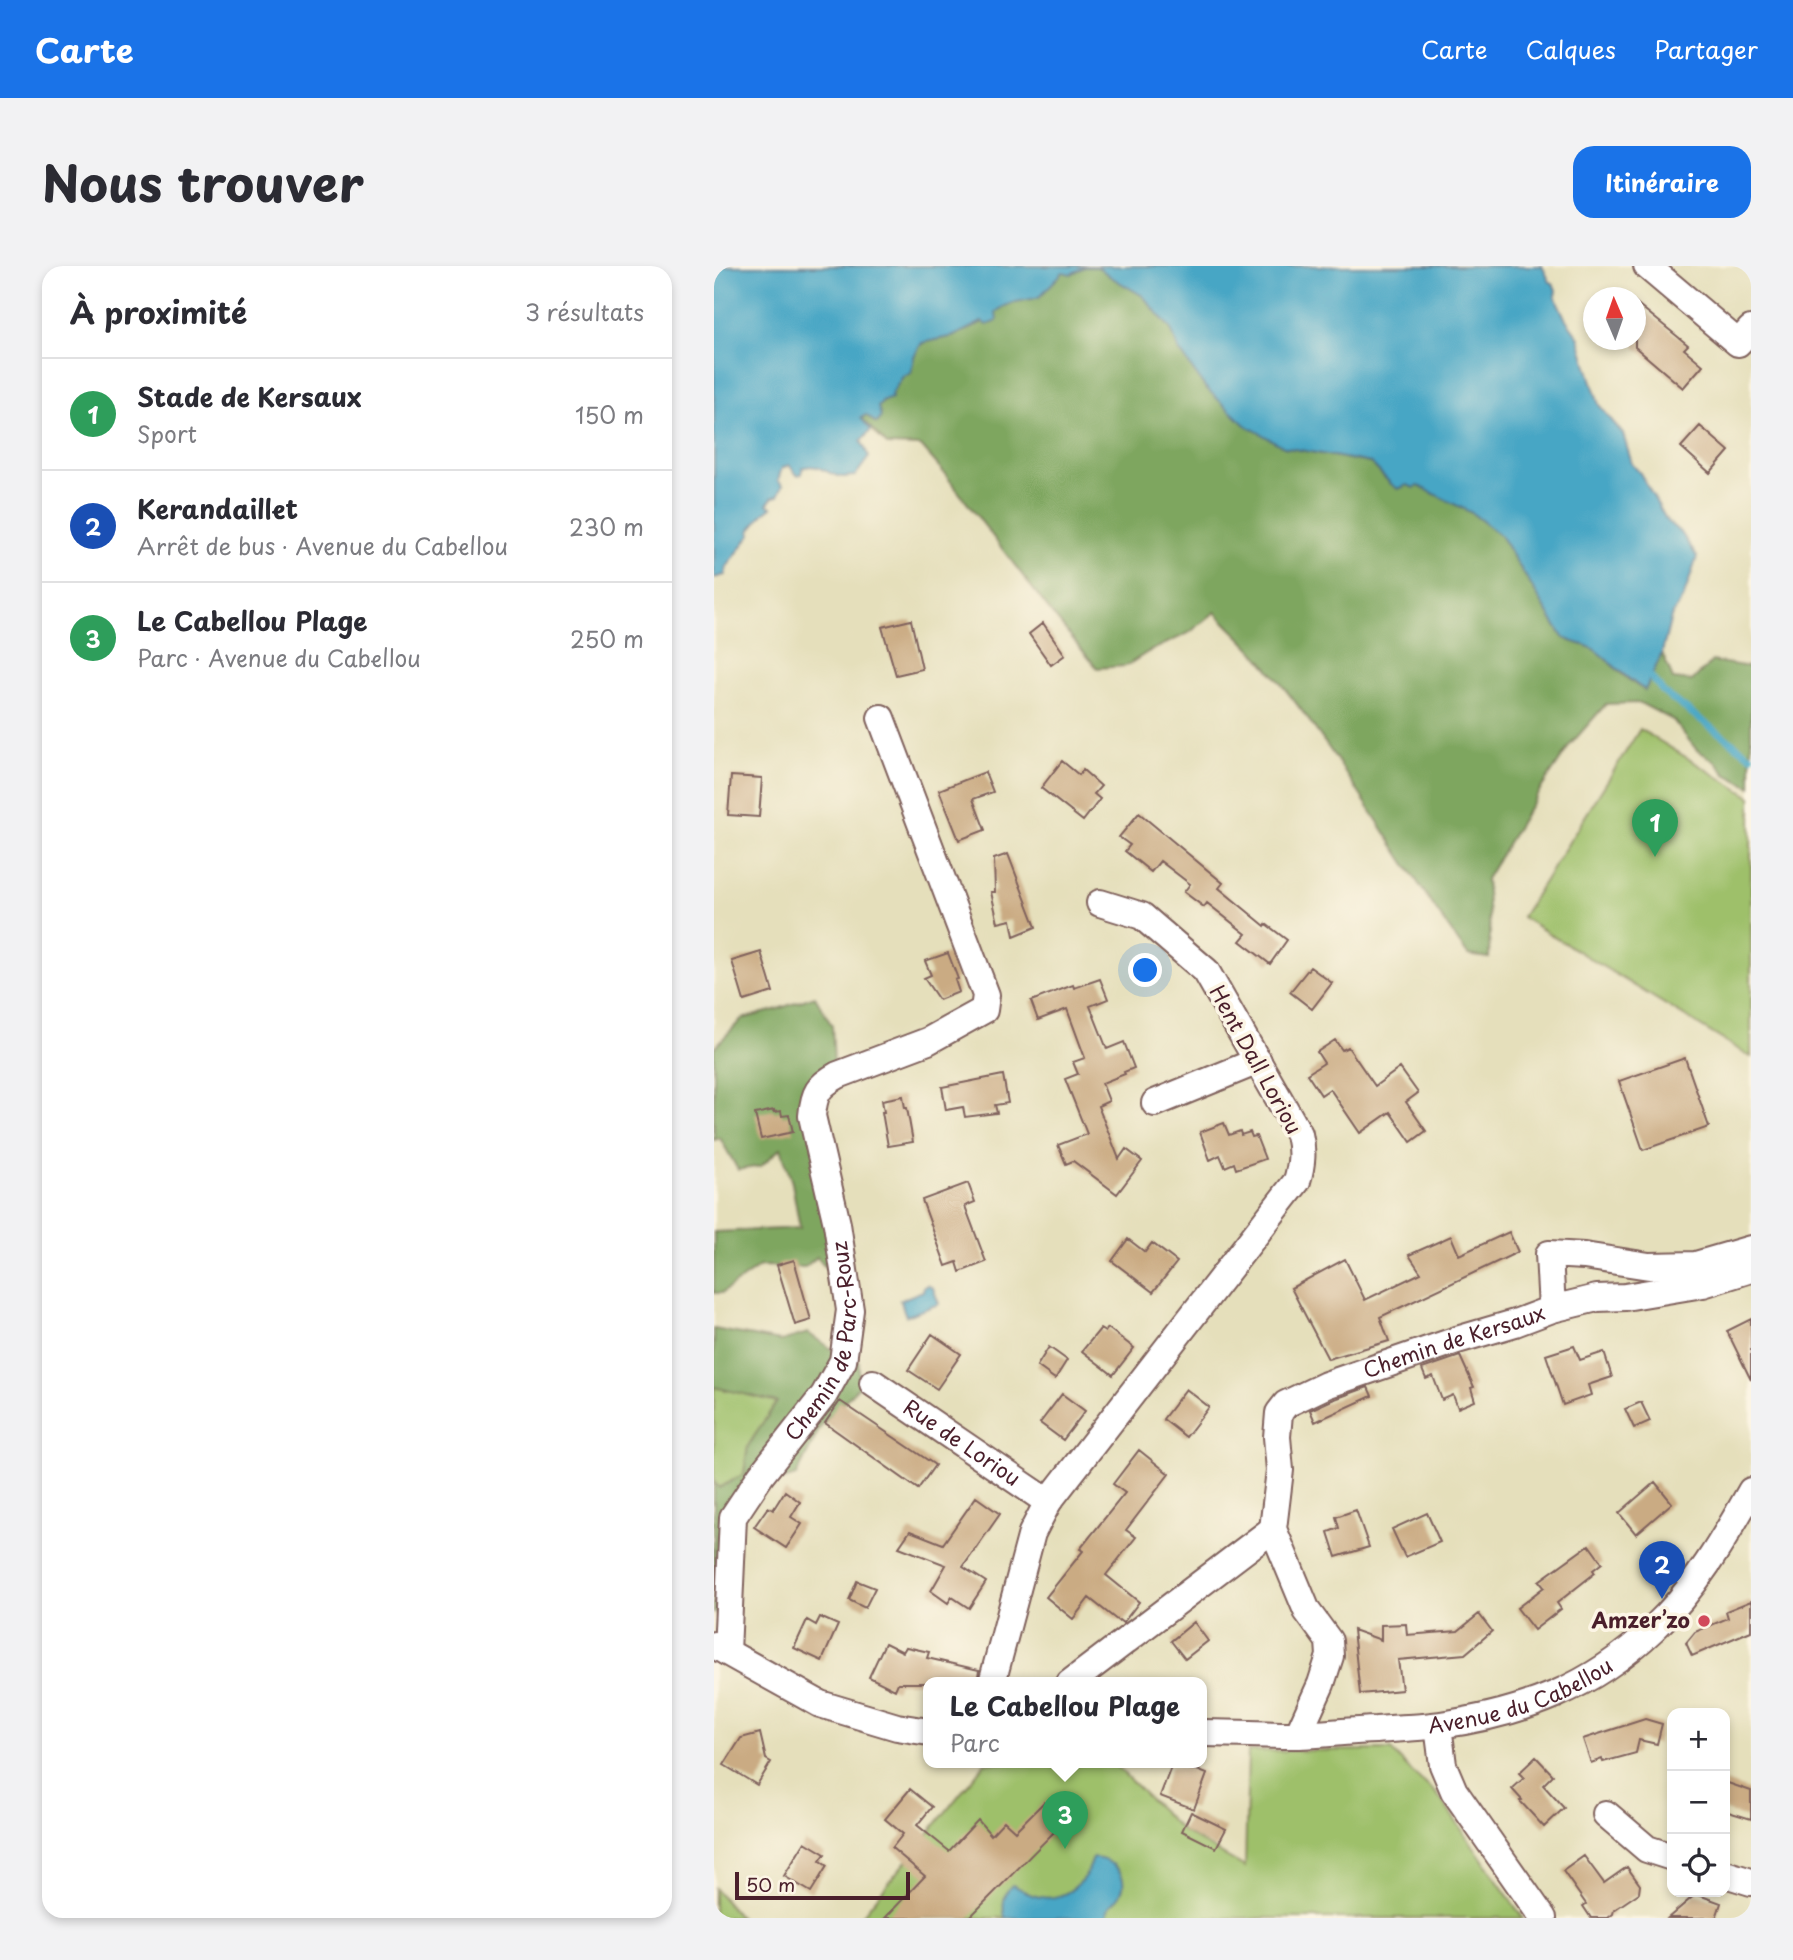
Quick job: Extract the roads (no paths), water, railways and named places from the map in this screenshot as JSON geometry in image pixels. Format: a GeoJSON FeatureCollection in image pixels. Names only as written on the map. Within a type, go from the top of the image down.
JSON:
{"type":"FeatureCollection","features":[{"type":"Feature","properties":{"kind":"street"},"geometry":{"type":"LineString","coordinates":[[1647,266],[1738,343],[1751,328]]}},
{"type":"Feature","properties":{"kind":"street","name":"Chemin de Parc-Rouz"},"geometry":{"type":"LineString","coordinates":[[721,1648],[733,1517],[761,1475],[824,1395],[843,1361],[849,1310],[837,1224],[812,1116],[813,1098],[824,1083],[838,1075],[928,1041],[984,1010],[986,995],[881,718]]}},
{"type":"Feature","properties":{"kind":"street","name":"Hent Dall Loriou"},"geometry":{"type":"LineString","coordinates":[[1048,1502],[1297,1181],[1302,1163],[1299,1133],[1206,971],[1142,916],[1100,903]]}},
{"type":"Feature","properties":{"kind":"street"},"geometry":{"type":"LineString","coordinates":[[1155,1103],[1258,1062]]}},
{"type":"Feature","properties":{"kind":"street"},"geometry":{"type":"LineString","coordinates":[[1552,1309],[1549,1254],[1584,1256],[1649,1266],[1696,1265],[1751,1249]]}},
{"type":"Feature","properties":{"kind":"street","name":"Chemin de Kersaux"},"geometry":{"type":"LineString","coordinates":[[1298,1735],[1321,1684],[1330,1656],[1329,1641],[1307,1611],[1273,1529],[1280,1470],[1277,1437],[1279,1413],[1286,1404],[1326,1385],[1457,1340],[1515,1324],[1552,1309],[1597,1297],[1625,1297],[1703,1284],[1751,1269]]}},
{"type":"Feature","properties":{"kind":"street","name":"Rue de Loriou"},"geometry":{"type":"LineString","coordinates":[[873,1383],[1048,1502]]}},
{"type":"Feature","properties":{"kind":"street","name":"Avenue du Cabellou"},"geometry":{"type":"LineString","coordinates":[[1207,1733],[1298,1735],[1438,1726],[1496,1715],[1537,1703],[1578,1685],[1615,1662],[1654,1629],[1679,1602],[1727,1532],[1751,1491]]}},
{"type":"Feature","properties":{"kind":"street"},"geometry":{"type":"LineString","coordinates":[[994,1677],[1032,1533],[1048,1502]]}},
{"type":"Feature","properties":{"kind":"street"},"geometry":{"type":"LineString","coordinates":[[1078,1677],[1273,1529]]}},
{"type":"Feature","properties":{"kind":"street"},"geometry":{"type":"LineString","coordinates":[[721,1648],[820,1704],[897,1727],[923,1731]]}},
{"type":"Feature","properties":{"kind":"street"},"geometry":{"type":"LineString","coordinates":[[1438,1726],[1443,1765],[1454,1791],[1542,1918]]}},
{"type":"Feature","properties":{"kind":"street"},"geometry":{"type":"LineString","coordinates":[[1606,1814],[1647,1849],[1667,1855]]}},
{"type":"Feature","properties":{"kind":"street"},"geometry":{"type":"LineString","coordinates":[[1730,1876],[1751,1882]]}},
{"type":"Feature","properties":{"kind":"water"},"geometry":{"type":"Polygon","coordinates":[[[714,266],[1542,266],[1553,283],[1555,296],[1565,318],[1578,336],[1599,405],[1623,434],[1632,464],[1640,473],[1667,521],[1682,534],[1697,557],[1684,596],[1671,617],[1662,653],[1645,690],[1595,650],[1563,637],[1500,535],[1472,513],[1419,486],[1414,488],[1407,485],[1398,489],[1371,463],[1284,447],[1244,424],[1205,387],[1179,350],[1171,329],[1143,296],[1098,267],[1084,267],[1071,274],[1063,272],[1039,297],[1001,308],[996,312],[997,321],[987,325],[982,322],[954,336],[922,343],[914,356],[911,373],[903,376],[891,395],[892,398],[883,401],[878,407],[881,416],[879,421],[876,423],[866,415],[861,418],[871,430],[861,441],[869,457],[855,476],[838,476],[813,466],[802,468],[802,474],[797,475],[789,465],[782,468],[778,480],[783,485],[778,496],[773,497],[767,504],[772,507],[750,530],[751,534],[727,567],[725,575],[714,578],[714,266]]]}},
{"type":"Feature","properties":{"kind":"water"},"geometry":{"type":"Polygon","coordinates":[[[928,1285],[933,1288],[939,1304],[906,1316],[900,1300],[923,1291],[928,1285]]]}},
{"type":"Feature","properties":{"kind":"water"},"geometry":{"type":"Polygon","coordinates":[[[1093,1858],[1113,1865],[1118,1869],[1123,1881],[1120,1895],[1109,1907],[1107,1918],[1005,1918],[1004,1900],[1012,1885],[1032,1895],[1062,1895],[1084,1877],[1093,1858]]]}},
{"type":"Feature","properties":{"kind":"waterway"},"geometry":{"type":"LineString","coordinates":[[1646,671],[1665,694],[1751,756]]}},
{"type":"Feature","properties":{"kind":"place","name":"Stade de Kersaux"},"geometry":{"type":"Point","coordinates":[1655,857]}},
{"type":"Feature","properties":{"kind":"place","name":"Kerandaillet"},"geometry":{"type":"Point","coordinates":[1662,1599]}},
{"type":"Feature","properties":{"kind":"place","name":"Amzer’zo"},"geometry":{"type":"Point","coordinates":[1704,1621]}},
{"type":"Feature","properties":{"kind":"place","name":"Le Cabellou Plage"},"geometry":{"type":"Point","coordinates":[1065,1849]}}]}
